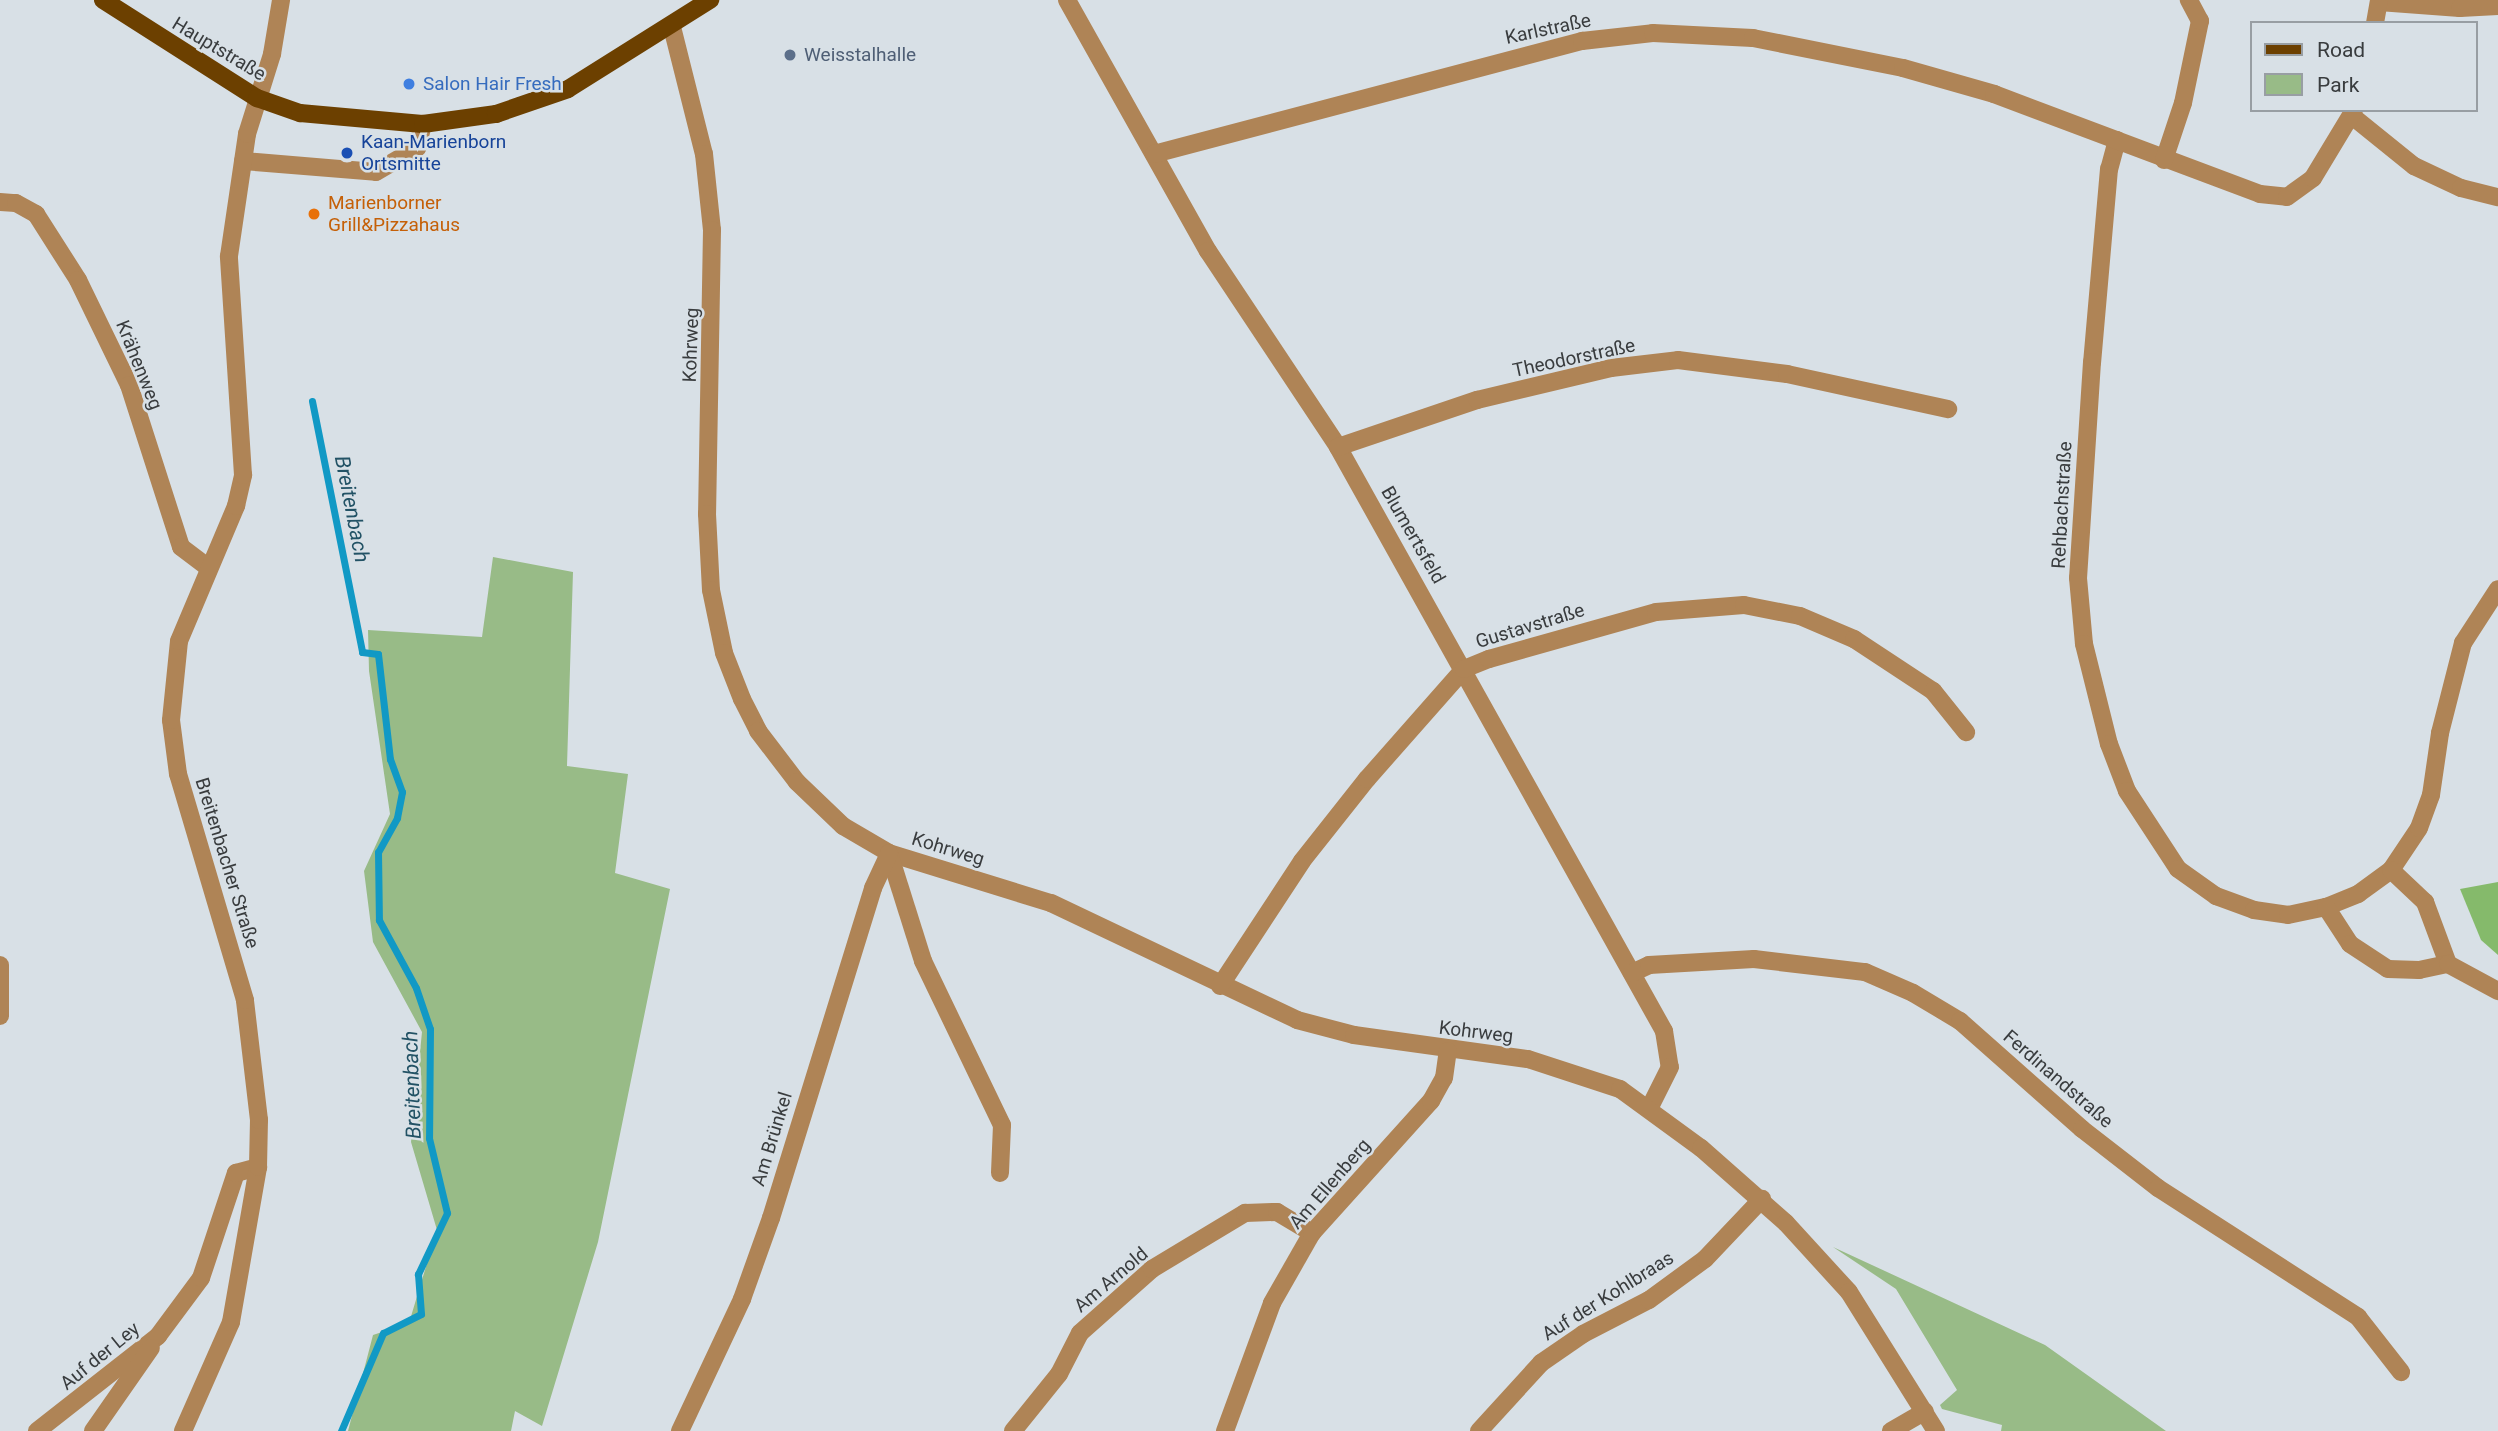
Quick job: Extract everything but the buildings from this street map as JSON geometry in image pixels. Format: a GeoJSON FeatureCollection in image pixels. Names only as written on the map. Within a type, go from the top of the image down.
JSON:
{"type":"FeatureCollection","features":[{"type":"Feature","properties":{"kind":"main road","name":"Hauptstraße"},"geometry":{"type":"LineString","coordinates":[[103,0],[257,98],[300,113],[423,124],[496,114],[569,89],[672,27],[710,0]]}},
{"type":"Feature","properties":{"kind":"street","name":"Breitenbacher Straße"},"geometry":{"type":"LineString","coordinates":[[183,1431],[231,1322],[258,1167],[256,1074],[245,1000],[188,811],[172,720],[179,641],[236,506],[243,475],[229,256],[243,161],[257,98],[272,54],[281,0]]}},
{"type":"Feature","properties":{"kind":"street","name":"Blumertsfeld"},"geometry":{"type":"LineString","coordinates":[[1066,0],[1208,251],[1338,447],[1632,973],[1670,1049],[1670,1067],[1650,1107]]}},
{"type":"Feature","properties":{"kind":"street"},"geometry":{"type":"LineString","coordinates":[[2164,160],[2183,103],[2200,21],[2189,0]]}},
{"type":"Feature","properties":{"kind":"street"},"geometry":{"type":"LineString","coordinates":[[2375,21],[2379,1],[2460,8],[2498,6]]}},
{"type":"Feature","properties":{"kind":"street","name":"Kohrweg"},"geometry":{"type":"LineString","coordinates":[[672,27],[704,154],[712,230],[707,514],[711,590],[724,653],[758,731],[797,782],[842,826],[889,853],[1051,903],[1116,930],[1220,986],[1297,1020],[1448,1051],[1528,1059],[1583,1074],[1650,1107],[1762,1199],[1849,1292],[1936,1431]]}},
{"type":"Feature","properties":{"kind":"street","name":"Karlstraße"},"geometry":{"type":"LineString","coordinates":[[1154,154],[1582,41],[1653,33],[1753,38],[1903,68],[1994,94],[2117,140]]}},
{"type":"Feature","properties":{"kind":"street"},"geometry":{"type":"LineString","coordinates":[[2117,140],[2164,160],[2260,194],[2287,197],[2314,178],[2353,113],[2414,166],[2461,188],[2498,197]]}},
{"type":"Feature","properties":{"kind":"street"},"geometry":{"type":"LineString","coordinates":[[243,161],[376,172],[417,148],[423,124]]}},
{"type":"Feature","properties":{"kind":"street","name":"Rehbachstraße"},"geometry":{"type":"LineString","coordinates":[[2117,140],[2109,169],[2078,528],[2084,644],[2099,712],[2127,791],[2178,869],[2216,896],[2254,910],[2288,915],[2326,907],[2358,894],[2391,870],[2419,828],[2431,795],[2440,733],[2463,643],[2498,589]]}},
{"type":"Feature","properties":{"kind":"street","name":"Krähenweg"},"geometry":{"type":"LineString","coordinates":[[0,202],[16,203],[36,214],[78,280],[129,385],[181,547],[208,567]]}},
{"type":"Feature","properties":{"kind":"street","name":"Theodorstraße"},"geometry":{"type":"LineString","coordinates":[[1338,447],[1477,400],[1611,368],[1678,360],[1787,374],[1948,409]]}},
{"type":"Feature","properties":{"kind":"street","name":"Gustavstraße"},"geometry":{"type":"LineString","coordinates":[[1220,986],[1302,861],[1464,669],[1656,612],[1700,605],[1744,605],[1800,616],[1854,639],[1933,691],[1966,732]]}},
{"type":"Feature","properties":{"kind":"street","name":"Kohrweg"},"geometry":{"type":"LineString","coordinates":[[889,853],[923,961],[1002,1125],[1000,1173]]}},
{"type":"Feature","properties":{"kind":"street","name":"Am Brünkel"},"geometry":{"type":"LineString","coordinates":[[680,1431],[742,1299],[771,1218],[865,914],[889,853]]}},
{"type":"Feature","properties":{"kind":"street"},"geometry":{"type":"LineString","coordinates":[[2391,870],[2425,902],[2448,964],[2498,992]]}},
{"type":"Feature","properties":{"kind":"street"},"geometry":{"type":"LineString","coordinates":[[2326,907],[2350,944],[2388,969],[2419,970],[2448,964]]}},
{"type":"Feature","properties":{"kind":"street","name":"Ferdinandstraße"},"geometry":{"type":"LineString","coordinates":[[1632,973],[1649,965],[1754,959],[1865,972],[1913,993],[1960,1021],[2081,1129],[2158,1188],[2358,1317],[2401,1373]]}},
{"type":"Feature","properties":{"kind":"street"},"geometry":{"type":"LineString","coordinates":[[0,965],[0,1016]]}},
{"type":"Feature","properties":{"kind":"street","name":"Am Ellenberg"},"geometry":{"type":"LineString","coordinates":[[1225,1431],[1272,1303],[1312,1233],[1431,1101],[1444,1079],[1448,1051]]}},
{"type":"Feature","properties":{"kind":"street","name":"Auf der Ley"},"geometry":{"type":"LineString","coordinates":[[37,1431],[158,1336],[201,1278],[236,1173],[258,1167]]}},
{"type":"Feature","properties":{"kind":"street","name":"Auf der Kohlbraas"},"geometry":{"type":"LineString","coordinates":[[1479,1431],[1541,1363],[1683,1275],[1762,1199]]}},
{"type":"Feature","properties":{"kind":"street","name":"Am Arnold"},"geometry":{"type":"LineString","coordinates":[[1013,1431],[1059,1374],[1080,1333],[1152,1269],[1245,1213],[1277,1212],[1312,1233]]}},
{"type":"Feature","properties":{"kind":"street"},"geometry":{"type":"LineString","coordinates":[[93,1431],[158,1336]]}},
{"type":"Feature","properties":{"kind":"street"},"geometry":{"type":"LineString","coordinates":[[1891,1431],[1925,1411]]}},
{"type":"Feature","properties":{"kind":"green space"},"geometry":{"type":"Polygon","coordinates":[[[493,557],[573,572],[567,766],[628,774],[615,873],[670,889],[598,1242],[542,1426],[515,1411],[511,1431],[348,1431],[373,1335],[409,1323],[437,1230],[411,1142],[422,1032],[373,942],[364,871],[390,814],[369,671],[368,630],[482,637],[493,557]]]}},
{"type":"Feature","properties":{"kind":"green space"},"geometry":{"type":"Polygon","coordinates":[[[2498,882],[2498,955],[2481,940],[2460,889],[2498,882]]]}},
{"type":"Feature","properties":{"kind":"green space"},"geometry":{"type":"Polygon","coordinates":[[[1833,1247],[2045,1345],[2166,1431],[2001,1431],[2002,1425],[1942,1409],[1940,1405],[1957,1390],[1896,1289],[1833,1247]]]}},
{"type":"Feature","properties":{"kind":"waterway","name":"Breitenbach"},"geometry":{"type":"LineString","coordinates":[[312,401],[362,652],[378,654],[390,759],[402,792],[397,818],[378,852],[379,920],[416,988],[430,1029],[429,1138],[447,1213],[418,1274],[421,1314],[383,1333],[341,1431]]}},
{"type":"Feature","properties":{"kind":"place","name":"Weisstalhalle"},"geometry":{"type":"Point","coordinates":[790,55]}},
{"type":"Feature","properties":{"kind":"place","name":"Salon Hair Fresh"},"geometry":{"type":"Point","coordinates":[409,84]}},
{"type":"Feature","properties":{"kind":"place","name":"Kaan-Marienborn Ortsmitte"},"geometry":{"type":"Point","coordinates":[347,153]}},
{"type":"Feature","properties":{"kind":"place","name":"Marienborner Grill&Pizzahaus"},"geometry":{"type":"Point","coordinates":[314,214]}}]}
